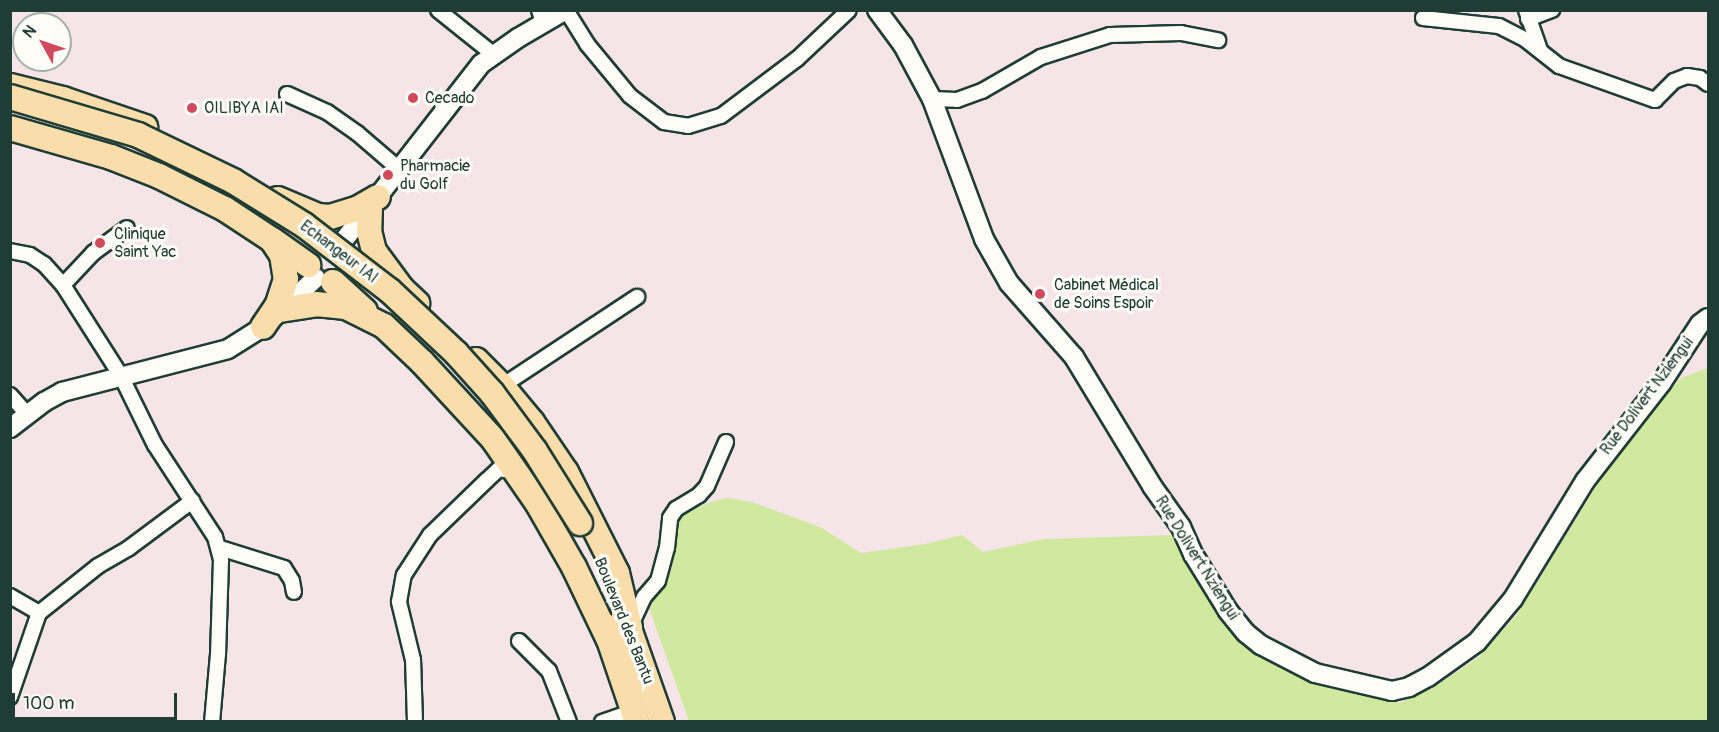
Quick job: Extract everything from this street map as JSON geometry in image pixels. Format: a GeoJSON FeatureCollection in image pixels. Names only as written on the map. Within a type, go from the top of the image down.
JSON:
{"type":"FeatureCollection","features":[{"type":"Feature","properties":{"kind":"highway"},"geometry":{"type":"LineString","coordinates":[[10,87],[63,99],[150,129],[200,152],[284,203],[342,243],[402,289],[502,386],[553,453],[590,517],[617,573],[630,627]]}},
{"type":"Feature","properties":{"kind":"highway","name":"Echangeur IAI"},"geometry":{"type":"LineString","coordinates":[[10,97],[138,135],[233,181],[304,225],[390,291],[462,360],[492,393],[535,451],[574,528]]}},
{"type":"Feature","properties":{"kind":"highway","name":"Echangeur IAI"},"geometry":{"type":"LineString","coordinates":[[10,113],[103,138],[169,162],[231,193],[298,233],[370,290],[447,363],[574,528]]}},
{"type":"Feature","properties":{"kind":"highway"},"geometry":{"type":"LineString","coordinates":[[10,128],[111,157],[159,176],[225,209],[272,240],[376,321],[422,362],[469,411],[516,472],[552,526],[609,639]]}},
{"type":"Feature","properties":{"kind":"highway"},"geometry":{"type":"LineString","coordinates":[[284,203],[318,216],[330,217],[357,209],[369,209],[369,231],[374,251],[402,289]]}},
{"type":"Feature","properties":{"kind":"highway"},"geometry":{"type":"LineString","coordinates":[[272,240],[282,255],[286,279],[278,313],[316,304],[335,304],[376,321]]}},
{"type":"Feature","properties":{"kind":"highway","name":"Boulevard des Bantu"},"geometry":{"type":"LineString","coordinates":[[574,528],[598,555],[630,627],[662,722]]}},
{"type":"Feature","properties":{"kind":"highway","name":"Boulevard des Bantu"},"geometry":{"type":"LineString","coordinates":[[574,528],[636,716]]}},
{"type":"Feature","properties":{"kind":"street"},"geometry":{"type":"LineString","coordinates":[[438,10],[493,54]]}},
{"type":"Feature","properties":{"kind":"street"},"geometry":{"type":"LineString","coordinates":[[342,243],[467,81],[493,54],[541,16],[566,10],[587,44],[630,96],[664,122],[688,126],[703,123],[728,110],[821,39],[849,10]]}},
{"type":"Feature","properties":{"kind":"street","name":"Rue Dolivert Nziengui"},"geometry":{"type":"LineString","coordinates":[[877,10],[903,45],[932,99],[984,239],[996,264],[1009,283],[1074,357],[1152,486],[1181,526],[1193,554],[1228,611],[1245,633],[1262,645],[1296,664],[1341,681],[1392,692],[1409,687],[1428,677],[1477,642],[1513,599],[1585,481],[1662,382],[1700,324],[1708,318]]}},
{"type":"Feature","properties":{"kind":"street"},"geometry":{"type":"LineString","coordinates":[[1541,52],[1527,15],[1552,10]]}},
{"type":"Feature","properties":{"kind":"street"},"geometry":{"type":"LineString","coordinates":[[1423,18],[1499,26],[1569,70],[1616,84],[1655,100],[1674,81],[1687,76],[1700,78],[1708,84]]}},
{"type":"Feature","properties":{"kind":"street"},"geometry":{"type":"LineString","coordinates":[[932,99],[957,100],[982,91],[1041,57],[1110,34],[1181,33],[1218,40]]}},
{"type":"Feature","properties":{"kind":"street"},"geometry":{"type":"LineString","coordinates":[[287,94],[327,112],[357,132],[400,170]]}},
{"type":"Feature","properties":{"kind":"street"},"geometry":{"type":"LineString","coordinates":[[63,285],[93,253],[127,228]]}},
{"type":"Feature","properties":{"kind":"street"},"geometry":{"type":"LineString","coordinates":[[319,275],[311,246],[317,240],[342,243]]}},
{"type":"Feature","properties":{"kind":"street"},"geometry":{"type":"LineString","coordinates":[[10,428],[27,414],[62,392],[228,349],[278,313],[319,275],[345,277],[351,270],[342,243]]}},
{"type":"Feature","properties":{"kind":"street"},"geometry":{"type":"LineString","coordinates":[[10,251],[30,255],[44,264],[63,285],[122,375],[155,445],[202,514],[220,548],[218,654],[212,722]]}},
{"type":"Feature","properties":{"kind":"street"},"geometry":{"type":"LineString","coordinates":[[502,386],[637,297]]}},
{"type":"Feature","properties":{"kind":"street"},"geometry":{"type":"LineString","coordinates":[[10,395],[27,414]]}},
{"type":"Feature","properties":{"kind":"street"},"geometry":{"type":"LineString","coordinates":[[630,627],[644,597],[658,581],[667,548],[670,518],[676,509],[699,495],[707,486],[726,442]]}},
{"type":"Feature","properties":{"kind":"street"},"geometry":{"type":"LineString","coordinates":[[415,722],[413,660],[399,602],[404,575],[430,535],[486,480],[499,469],[516,472]]}},
{"type":"Feature","properties":{"kind":"street"},"geometry":{"type":"LineString","coordinates":[[10,697],[39,613],[98,566],[129,549],[192,501]]}},
{"type":"Feature","properties":{"kind":"street"},"geometry":{"type":"LineString","coordinates":[[220,548],[284,568],[292,580],[294,591]]}},
{"type":"Feature","properties":{"kind":"street"},"geometry":{"type":"LineString","coordinates":[[10,596],[39,613]]}},
{"type":"Feature","properties":{"kind":"street"},"geometry":{"type":"LineString","coordinates":[[519,640],[537,656],[549,671],[569,722]]}},
{"type":"Feature","properties":{"kind":"street"},"geometry":{"type":"LineString","coordinates":[[602,722],[636,716]]}},
{"type":"Feature","properties":{"kind":"green space"},"geometry":{"type":"Polygon","coordinates":[[[1708,368],[1708,721],[689,721],[648,605],[659,589],[675,517],[711,502],[728,498],[752,502],[820,527],[861,553],[925,544],[962,535],[983,552],[1044,539],[1172,535],[1238,642],[1317,685],[1400,703],[1436,686],[1479,657],[1519,612],[1618,451],[1681,378],[1708,368]]]}},
{"type":"Feature","properties":{"kind":"place","name":"Cecado"},"geometry":{"type":"Point","coordinates":[413,98]}},
{"type":"Feature","properties":{"kind":"place","name":"OILIBYA IAI"},"geometry":{"type":"Point","coordinates":[192,108]}},
{"type":"Feature","properties":{"kind":"place","name":"Pharmacie du Golf"},"geometry":{"type":"Point","coordinates":[388,175]}},
{"type":"Feature","properties":{"kind":"place","name":"Clinique Saint Yac"},"geometry":{"type":"Point","coordinates":[100,243]}},
{"type":"Feature","properties":{"kind":"place","name":"Cabinet Médical de Soins Espoir"},"geometry":{"type":"Point","coordinates":[1040,294]}}]}
